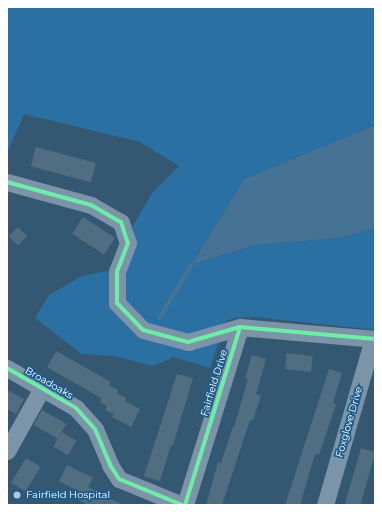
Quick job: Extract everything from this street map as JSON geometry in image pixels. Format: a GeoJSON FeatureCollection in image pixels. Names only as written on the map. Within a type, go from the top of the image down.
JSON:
{"type":"FeatureCollection","features":[{"type":"Feature","properties":{"kind":"street"},"geometry":{"type":"LineString","coordinates":[[7,182],[91,206],[121,222],[128,243],[117,271],[117,303],[143,330],[188,342],[240,327],[374,339]]}},
{"type":"Feature","properties":{"kind":"street","name":"Fairfield Drive"},"geometry":{"type":"LineString","coordinates":[[184,505],[240,327]]}},
{"type":"Feature","properties":{"kind":"street","name":"Foxglove Drive"},"geometry":{"type":"LineString","coordinates":[[325,505],[374,339]]}},
{"type":"Feature","properties":{"kind":"street","name":"Broadoaks"},"geometry":{"type":"LineString","coordinates":[[7,368],[76,408],[95,429],[110,465],[119,479],[184,505]]}},
{"type":"Feature","properties":{"kind":"street"},"geometry":{"type":"LineString","coordinates":[[7,451],[42,388]]}},
{"type":"Feature","properties":{"kind":"shaded area"},"geometry":{"type":"Polygon","coordinates":[[[7,7],[375,7],[375,125],[244,179],[192,264],[255,245],[339,238],[375,228],[375,330],[255,317],[233,318],[215,327],[187,337],[146,327],[123,301],[121,273],[135,246],[133,226],[152,193],[179,166],[140,142],[24,114],[7,151],[7,7]]]}},
{"type":"Feature","properties":{"kind":"shaded area"},"geometry":{"type":"Polygon","coordinates":[[[375,125],[375,228],[339,238],[255,245],[192,264],[244,179],[375,125]]]}},
{"type":"Feature","properties":{"kind":"shaded area"},"geometry":{"type":"Polygon","coordinates":[[[113,270],[113,305],[141,333],[220,338],[210,368],[174,357],[153,366],[114,356],[82,354],[35,318],[49,295],[82,276],[113,270]]]}},
{"type":"Feature","properties":{"kind":"building"},"geometry":{"type":"Polygon","coordinates":[[[36,147],[96,163],[91,182],[31,166],[36,147]]]}},
{"type":"Feature","properties":{"kind":"building"},"geometry":{"type":"Polygon","coordinates":[[[83,217],[115,238],[104,254],[72,234],[83,217]]]}},
{"type":"Feature","properties":{"kind":"building"},"geometry":{"type":"Polygon","coordinates":[[[18,227],[27,236],[18,245],[9,236],[18,227]]]}},
{"type":"Feature","properties":{"kind":"building"},"geometry":{"type":"Polygon","coordinates":[[[56,351],[111,382],[109,385],[118,390],[117,393],[126,398],[125,401],[140,409],[131,427],[112,417],[114,414],[105,410],[107,406],[100,402],[101,398],[47,367],[56,351]]]}},
{"type":"Feature","properties":{"kind":"building"},"geometry":{"type":"Polygon","coordinates":[[[287,353],[313,356],[311,372],[285,369],[287,353]]]}},
{"type":"Feature","properties":{"kind":"building"},"geometry":{"type":"Polygon","coordinates":[[[252,355],[266,359],[256,394],[261,396],[253,420],[250,420],[222,505],[206,505],[218,462],[221,463],[234,427],[248,379],[245,379],[252,355]]]}},
{"type":"Feature","properties":{"kind":"building"},"geometry":{"type":"Polygon","coordinates":[[[329,369],[342,373],[333,403],[336,404],[319,455],[315,454],[300,505],[285,505],[329,369]]]}},
{"type":"Feature","properties":{"kind":"building"},"geometry":{"type":"Polygon","coordinates":[[[177,374],[193,378],[173,445],[171,445],[160,481],[144,476],[177,374]]]}},
{"type":"Feature","properties":{"kind":"building"},"geometry":{"type":"Polygon","coordinates":[[[7,390],[24,399],[16,414],[7,409],[7,390]]]}},
{"type":"Feature","properties":{"kind":"building"},"geometry":{"type":"Polygon","coordinates":[[[42,410],[66,424],[58,439],[34,425],[42,410]]]}},
{"type":"Feature","properties":{"kind":"building"},"geometry":{"type":"Polygon","coordinates":[[[62,432],[77,441],[68,455],[53,447],[62,432]]]}},
{"type":"Feature","properties":{"kind":"building"},"geometry":{"type":"Polygon","coordinates":[[[361,448],[375,452],[375,454],[360,505],[346,505],[345,505],[361,448]]]}},
{"type":"Feature","properties":{"kind":"building"},"geometry":{"type":"Polygon","coordinates":[[[26,458],[41,467],[26,492],[11,483],[26,458]]]}},
{"type":"Feature","properties":{"kind":"building"},"geometry":{"type":"Polygon","coordinates":[[[67,465],[93,478],[88,487],[123,505],[89,505],[76,499],[80,492],[59,481],[67,465]]]}},
{"type":"Feature","properties":{"kind":"waterway"},"geometry":{"type":"LineString","coordinates":[[159,318],[192,264]]}},
{"type":"Feature","properties":{"kind":"cycle path"},"geometry":{"type":"LineString","coordinates":[[7,182],[91,205],[121,222],[128,243],[117,271],[117,303],[143,330],[188,342],[240,327]]}},
{"type":"Feature","properties":{"kind":"cycle path"},"geometry":{"type":"LineString","coordinates":[[185,505],[240,327],[375,339]]}},
{"type":"Feature","properties":{"kind":"cycle path"},"geometry":{"type":"LineString","coordinates":[[7,368],[76,408],[95,429],[110,465],[119,479],[182,505]]}},
{"type":"Feature","properties":{"kind":"place","name":"Fairfield Hospital"},"geometry":{"type":"Point","coordinates":[17,495]}}]}
